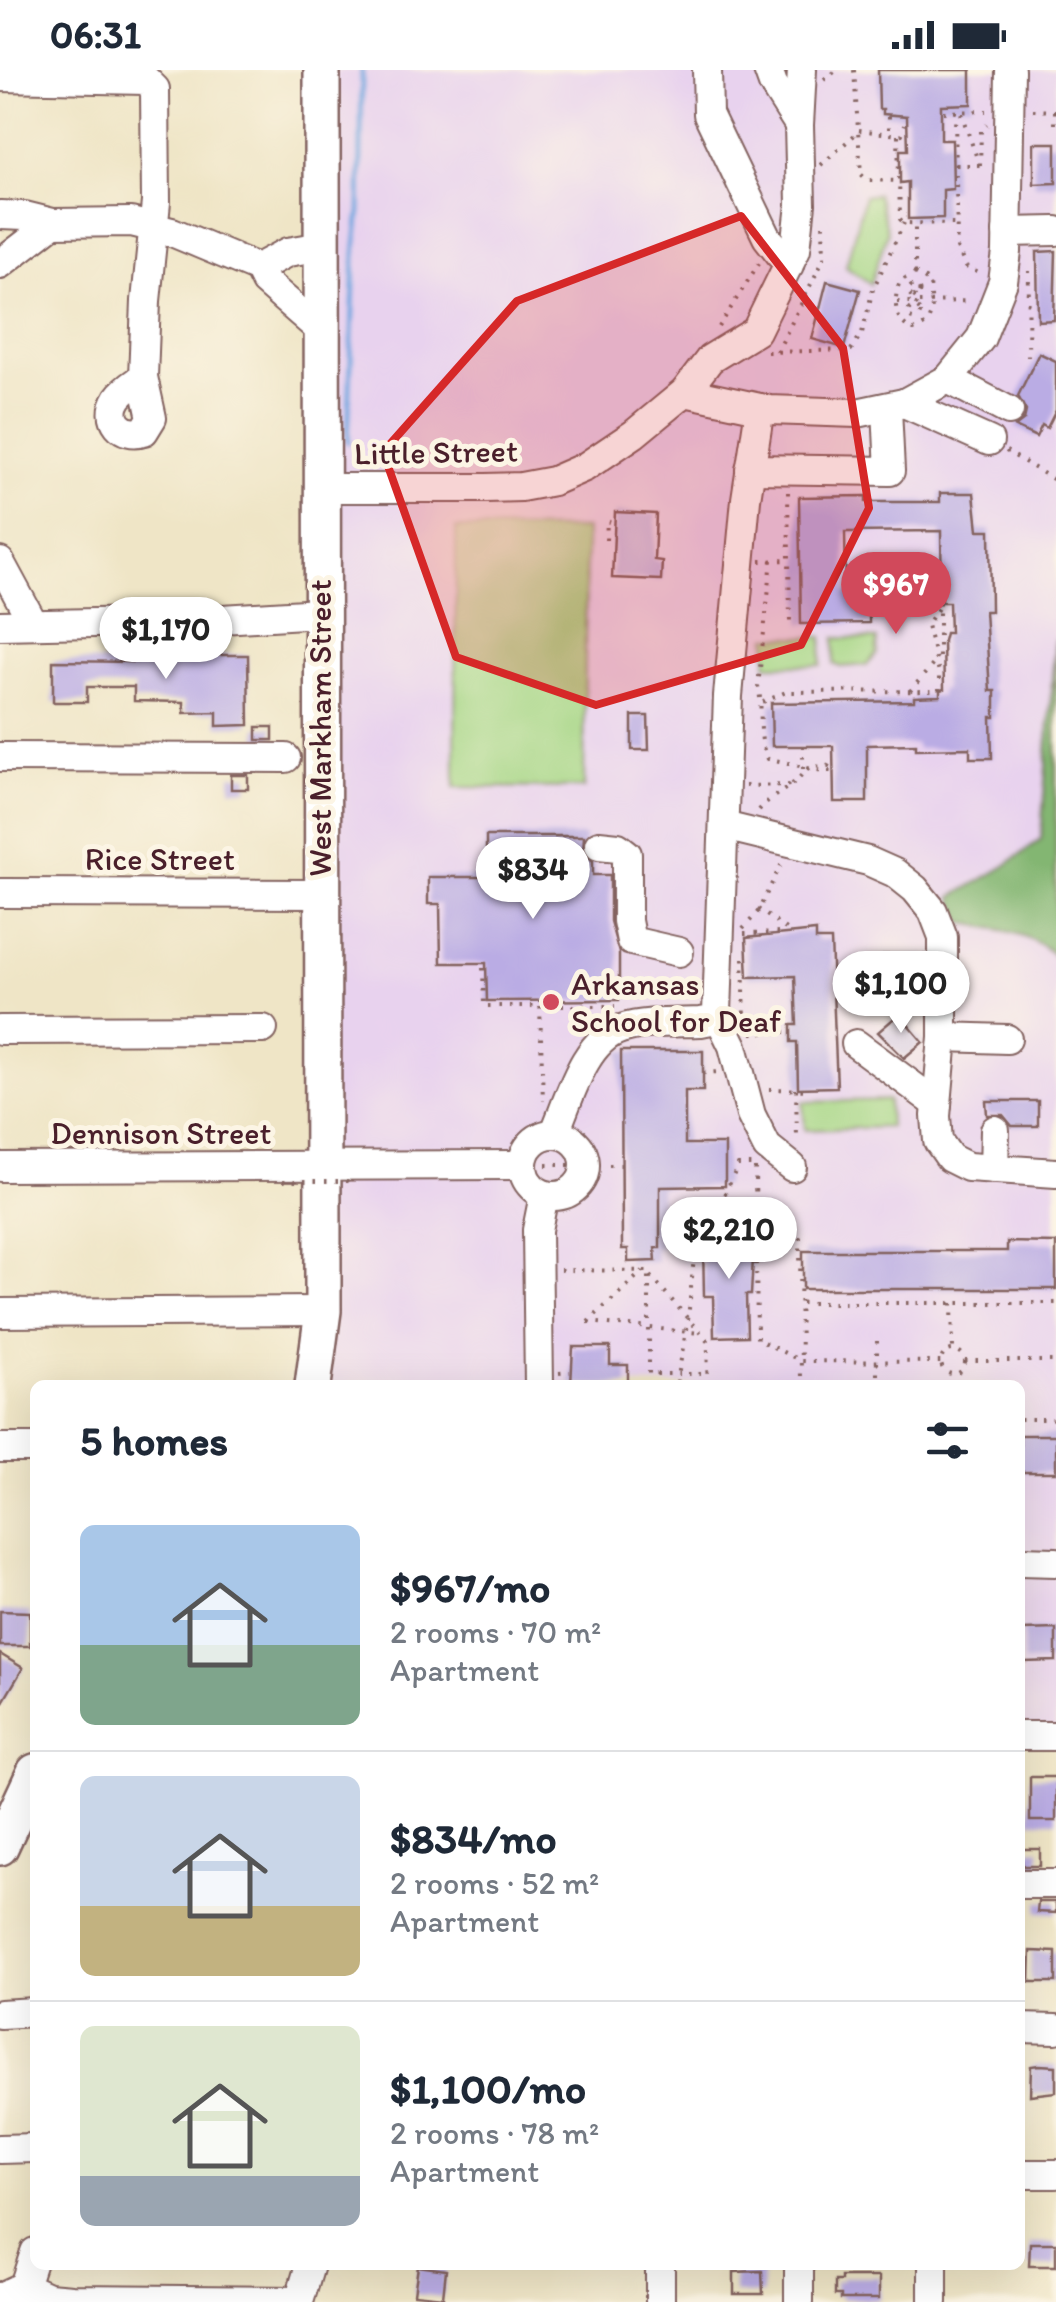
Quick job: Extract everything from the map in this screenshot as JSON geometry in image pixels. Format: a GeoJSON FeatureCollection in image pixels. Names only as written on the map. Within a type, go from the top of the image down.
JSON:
{"type":"FeatureCollection","features":[{"type":"Feature","properties":{"kind":"main road","name":"West Markham Street"},"geometry":{"type":"LineString","coordinates":[[314,1380],[336,1174],[320,894],[322,70]]}},
{"type":"Feature","properties":{"kind":"main road"},"geometry":{"type":"LineString","coordinates":[[0,1847],[30,1783]]}},
{"type":"Feature","properties":{"kind":"street"},"geometry":{"type":"LineString","coordinates":[[707,70],[708,114],[770,241],[789,265]]}},
{"type":"Feature","properties":{"kind":"street"},"geometry":{"type":"LineString","coordinates":[[768,70],[799,125]]}},
{"type":"Feature","properties":{"kind":"street"},"geometry":{"type":"LineString","coordinates":[[686,392],[760,408],[822,413],[895,406],[948,379],[966,360],[994,310],[1004,277],[1007,232],[993,165],[1012,110],[1010,70]]}},
{"type":"Feature","properties":{"kind":"street","name":"Little Street"},"geometry":{"type":"LineString","coordinates":[[320,488],[540,485],[604,455],[686,392],[710,359],[756,331],[796,249],[801,204],[799,125],[815,75]]}},
{"type":"Feature","properties":{"kind":"street"},"geometry":{"type":"LineString","coordinates":[[0,77],[146,80],[156,89],[156,202],[144,377]]}},
{"type":"Feature","properties":{"kind":"street"},"geometry":{"type":"LineString","coordinates":[[0,215],[53,222],[118,220],[172,232],[258,268],[264,282],[320,330]]}},
{"type":"Feature","properties":{"kind":"street"},"geometry":{"type":"LineString","coordinates":[[0,264],[53,222]]}},
{"type":"Feature","properties":{"kind":"street"},"geometry":{"type":"LineString","coordinates":[[1007,232],[1056,230]]}},
{"type":"Feature","properties":{"kind":"street"},"geometry":{"type":"LineString","coordinates":[[258,268],[288,252],[322,246]]}},
{"type":"Feature","properties":{"kind":"street"},"geometry":{"type":"LineString","coordinates":[[948,379],[1008,411]]}},
{"type":"Feature","properties":{"kind":"street"},"geometry":{"type":"LineString","coordinates":[[895,406],[989,441]]}},
{"type":"Feature","properties":{"kind":"street"},"geometry":{"type":"LineString","coordinates":[[750,470],[890,471],[895,406]]}},
{"type":"Feature","properties":{"kind":"street"},"geometry":{"type":"LineString","coordinates":[[760,408],[750,470],[728,696],[735,828],[717,1012],[733,1046],[739,1078],[755,1123],[779,1166]]}},
{"type":"Feature","properties":{"kind":"street"},"geometry":{"type":"LineString","coordinates":[[0,562],[33,623]]}},
{"type":"Feature","properties":{"kind":"street"},"geometry":{"type":"LineString","coordinates":[[0,624],[171,622],[320,613]]}},
{"type":"Feature","properties":{"kind":"street"},"geometry":{"type":"LineString","coordinates":[[0,758],[286,758]]}},
{"type":"Feature","properties":{"kind":"street"},"geometry":{"type":"LineString","coordinates":[[735,828],[868,860],[895,873],[915,889],[934,912],[943,937],[938,1141],[950,1158],[968,1167],[1056,1174]]}},
{"type":"Feature","properties":{"kind":"street"},"geometry":{"type":"LineString","coordinates":[[598,846],[618,847],[627,854],[627,922],[631,941],[679,952]]}},
{"type":"Feature","properties":{"kind":"street","name":"Rice Street"},"geometry":{"type":"LineString","coordinates":[[0,893],[320,894]]}},
{"type":"Feature","properties":{"kind":"street"},"geometry":{"type":"LineString","coordinates":[[549,1135],[564,1136],[580,1147],[586,1165],[574,1189],[558,1196],[544,1195],[529,1184],[523,1165],[529,1147],[549,1135],[599,1044],[614,1033],[640,1026],[711,1020],[717,1012]]}},
{"type":"Feature","properties":{"kind":"street"},"geometry":{"type":"LineString","coordinates":[[0,1030],[263,1029]]}},
{"type":"Feature","properties":{"kind":"street"},"geometry":{"type":"LineString","coordinates":[[943,1037],[1006,1039]]}},
{"type":"Feature","properties":{"kind":"street"},"geometry":{"type":"LineString","coordinates":[[856,1044],[937,1104]]}},
{"type":"Feature","properties":{"kind":"street"},"geometry":{"type":"LineString","coordinates":[[994,1169],[995,1130]]}},
{"type":"Feature","properties":{"kind":"street","name":"Dennison Street"},"geometry":{"type":"LineString","coordinates":[[0,1168],[336,1174],[344,1165],[523,1165]]}},
{"type":"Feature","properties":{"kind":"street"},"geometry":{"type":"LineString","coordinates":[[544,1195],[537,1230],[558,1377]]}},
{"type":"Feature","properties":{"kind":"street"},"geometry":{"type":"LineString","coordinates":[[0,1313],[322,1311]]}},
{"type":"Feature","properties":{"kind":"street"},"geometry":{"type":"LineString","coordinates":[[0,1448],[30,1448]]}},
{"type":"Feature","properties":{"kind":"street"},"geometry":{"type":"LineString","coordinates":[[1025,1561],[1056,1562]]}},
{"type":"Feature","properties":{"kind":"street"},"geometry":{"type":"LineString","coordinates":[[1025,1736],[1056,1736]]}},
{"type":"Feature","properties":{"kind":"street"},"geometry":{"type":"LineString","coordinates":[[1025,1884],[1056,1884]]}},
{"type":"Feature","properties":{"kind":"street"},"geometry":{"type":"LineString","coordinates":[[0,2014],[30,2012]]}},
{"type":"Feature","properties":{"kind":"street"},"geometry":{"type":"LineString","coordinates":[[1025,2028],[1056,2029]]}},
{"type":"Feature","properties":{"kind":"street"},"geometry":{"type":"LineString","coordinates":[[0,2148],[30,2148]]}},
{"type":"Feature","properties":{"kind":"street"},"geometry":{"type":"LineString","coordinates":[[1025,2174],[1056,2174]]}},
{"type":"Feature","properties":{"kind":"street"},"geometry":{"type":"LineString","coordinates":[[30,2265],[18,2295],[72,2299],[299,2302],[309,2270]]}},
{"type":"Feature","properties":{"kind":"street"},"geometry":{"type":"LineString","coordinates":[[660,2270],[660,2302]]}},
{"type":"Feature","properties":{"kind":"street"},"geometry":{"type":"LineString","coordinates":[[799,2270],[799,2302]]}},
{"type":"Feature","properties":{"kind":"street"},"geometry":{"type":"LineString","coordinates":[[933,2270],[933,2302]]}},
{"type":"Feature","properties":{"kind":"path"},"geometry":{"type":"LineString","coordinates":[[815,75],[837,70]]}},
{"type":"Feature","properties":{"kind":"path"},"geometry":{"type":"LineString","coordinates":[[854,70],[863,179],[899,180]]}},
{"type":"Feature","properties":{"kind":"path"},"geometry":{"type":"LineString","coordinates":[[958,111],[959,258],[966,267],[986,276]]}},
{"type":"Feature","properties":{"kind":"path"},"geometry":{"type":"LineString","coordinates":[[958,111],[993,165]]}},
{"type":"Feature","properties":{"kind":"path"},"geometry":{"type":"LineString","coordinates":[[943,112],[1056,111],[1055,127]]}},
{"type":"Feature","properties":{"kind":"path"},"geometry":{"type":"LineString","coordinates":[[889,116],[889,135]]}},
{"type":"Feature","properties":{"kind":"path"},"geometry":{"type":"LineString","coordinates":[[859,130],[898,135],[905,130],[905,124]]}},
{"type":"Feature","properties":{"kind":"path"},"geometry":{"type":"LineString","coordinates":[[821,164],[859,130]]}},
{"type":"Feature","properties":{"kind":"path"},"geometry":{"type":"LineString","coordinates":[[898,135],[900,219],[904,224]]}},
{"type":"Feature","properties":{"kind":"path"},"geometry":{"type":"LineString","coordinates":[[956,165],[993,165]]}},
{"type":"Feature","properties":{"kind":"path"},"geometry":{"type":"LineString","coordinates":[[904,224],[957,224]]}},
{"type":"Feature","properties":{"kind":"path"},"geometry":{"type":"LineString","coordinates":[[762,351],[851,350],[862,333],[873,290],[904,224]]}},
{"type":"Feature","properties":{"kind":"path"},"geometry":{"type":"LineString","coordinates":[[915,273],[916,224]]}},
{"type":"Feature","properties":{"kind":"path"},"geometry":{"type":"LineString","coordinates":[[718,327],[740,297],[770,241]]}},
{"type":"Feature","properties":{"kind":"path"},"geometry":{"type":"LineString","coordinates":[[915,273],[930,282],[932,302],[927,324],[914,330],[899,320],[897,286],[904,277],[915,273]]}},
{"type":"Feature","properties":{"kind":"path"},"geometry":{"type":"LineString","coordinates":[[909,302],[914,296],[920,302]]}},
{"type":"Feature","properties":{"kind":"path"},"geometry":{"type":"LineString","coordinates":[[897,302],[909,302],[914,307],[920,302],[979,301]]}},
{"type":"Feature","properties":{"kind":"path"},"geometry":{"type":"LineString","coordinates":[[801,304],[820,310]]}},
{"type":"Feature","properties":{"kind":"path"},"geometry":{"type":"LineString","coordinates":[[989,441],[1056,481]]}},
{"type":"Feature","properties":{"kind":"path"},"geometry":{"type":"LineString","coordinates":[[788,492],[790,622]]}},
{"type":"Feature","properties":{"kind":"path"},"geometry":{"type":"LineString","coordinates":[[606,540],[610,522]]}},
{"type":"Feature","properties":{"kind":"path"},"geometry":{"type":"LineString","coordinates":[[772,560],[758,686],[763,751],[768,758],[806,770],[833,770]]}},
{"type":"Feature","properties":{"kind":"path"},"geometry":{"type":"LineString","coordinates":[[762,702],[786,692],[939,691],[939,560]]}},
{"type":"Feature","properties":{"kind":"path"},"geometry":{"type":"LineString","coordinates":[[939,672],[927,625],[940,604]]}},
{"type":"Feature","properties":{"kind":"path"},"geometry":{"type":"LineString","coordinates":[[910,691],[937,660]]}},
{"type":"Feature","properties":{"kind":"path"},"geometry":{"type":"LineString","coordinates":[[804,746],[806,770]]}},
{"type":"Feature","properties":{"kind":"path"},"geometry":{"type":"LineString","coordinates":[[735,828],[772,795],[795,785],[810,767],[828,766],[832,758]]}},
{"type":"Feature","properties":{"kind":"path"},"geometry":{"type":"LineString","coordinates":[[744,770],[744,786],[795,785]]}},
{"type":"Feature","properties":{"kind":"path"},"geometry":{"type":"LineString","coordinates":[[782,933],[743,934],[742,928],[758,909],[784,861]]}},
{"type":"Feature","properties":{"kind":"path"},"geometry":{"type":"LineString","coordinates":[[758,909],[790,932]]}},
{"type":"Feature","properties":{"kind":"path"},"geometry":{"type":"LineString","coordinates":[[743,954],[746,1033]]}},
{"type":"Feature","properties":{"kind":"path"},"geometry":{"type":"LineString","coordinates":[[483,968],[484,1006],[620,1006]]}},
{"type":"Feature","properties":{"kind":"path"},"geometry":{"type":"LineString","coordinates":[[540,1006],[549,1135],[555,1165]]}},
{"type":"Feature","properties":{"kind":"path"},"geometry":{"type":"LineString","coordinates":[[754,1033],[788,1032]]}},
{"type":"Feature","properties":{"kind":"path"},"geometry":{"type":"LineString","coordinates":[[703,1072],[714,1072]]}},
{"type":"Feature","properties":{"kind":"path"},"geometry":{"type":"LineString","coordinates":[[796,1088],[797,1139]]}},
{"type":"Feature","properties":{"kind":"path"},"geometry":{"type":"LineString","coordinates":[[810,1090],[754,1090],[757,1339],[801,1361],[941,1362]]}},
{"type":"Feature","properties":{"kind":"path"},"geometry":{"type":"LineString","coordinates":[[523,1165],[622,1165]]}},
{"type":"Feature","properties":{"kind":"path"},"geometry":{"type":"LineString","coordinates":[[677,1380],[688,1319],[696,1229],[726,1192],[738,1165],[779,1166]]}},
{"type":"Feature","properties":{"kind":"path"},"geometry":{"type":"LineString","coordinates":[[282,1181],[336,1174]]}},
{"type":"Feature","properties":{"kind":"path"},"geometry":{"type":"LineString","coordinates":[[696,1229],[756,1228]]}},
{"type":"Feature","properties":{"kind":"path"},"geometry":{"type":"LineString","coordinates":[[756,1238],[800,1238],[801,1380]]}},
{"type":"Feature","properties":{"kind":"path"},"geometry":{"type":"LineString","coordinates":[[560,1270],[646,1272],[708,1342],[707,1380]]}},
{"type":"Feature","properties":{"kind":"path"},"geometry":{"type":"LineString","coordinates":[[646,1272],[588,1322],[701,1333]]}},
{"type":"Feature","properties":{"kind":"path"},"geometry":{"type":"LineString","coordinates":[[646,1272],[649,1374],[707,1374]]}},
{"type":"Feature","properties":{"kind":"path"},"geometry":{"type":"LineString","coordinates":[[800,1303],[1056,1303]]}},
{"type":"Feature","properties":{"kind":"path"},"geometry":{"type":"LineString","coordinates":[[952,1303],[953,1349]]}},
{"type":"Feature","properties":{"kind":"path"},"geometry":{"type":"LineString","coordinates":[[876,1341],[877,1380]]}},
{"type":"Feature","properties":{"kind":"path"},"geometry":{"type":"LineString","coordinates":[[953,1349],[960,1351],[966,1361],[963,1369],[952,1374],[944,1371],[941,1362],[942,1355],[953,1349]]}},
{"type":"Feature","properties":{"kind":"path"},"geometry":{"type":"LineString","coordinates":[[966,1361],[1056,1361]]}},
{"type":"Feature","properties":{"kind":"path"},"geometry":{"type":"LineString","coordinates":[[952,1374],[952,1380]]}},
{"type":"Feature","properties":{"kind":"path"},"geometry":{"type":"LineString","coordinates":[[1025,1419],[1056,1419]]}},
{"type":"Feature","properties":{"kind":"highlighted area"},"geometry":{"type":"Polygon","coordinates":[[[741,216],[843,348],[869,508],[801,645],[596,705],[456,657],[383,452],[517,301],[741,216]]]}},
{"type":"Feature","properties":{"kind":"shaded area"},"geometry":{"type":"Polygon","coordinates":[[[322,70],[1056,70],[1056,1736],[1025,1736],[1025,1380],[313,1380],[322,70]]]}},
{"type":"Feature","properties":{"kind":"green space"},"geometry":{"type":"Polygon","coordinates":[[[877,194],[887,232],[871,284],[846,266],[864,196],[877,194]]]}},
{"type":"Feature","properties":{"kind":"green space"},"geometry":{"type":"Polygon","coordinates":[[[456,528],[586,529],[584,788],[455,787],[456,528]]]}},
{"type":"Feature","properties":{"kind":"green space"},"geometry":{"type":"Polygon","coordinates":[[[893,566],[900,566],[928,584],[928,609],[880,609],[879,589],[894,588],[893,566]]]}},
{"type":"Feature","properties":{"kind":"green space"},"geometry":{"type":"Polygon","coordinates":[[[768,637],[823,637],[821,665],[767,665],[768,637]]]}},
{"type":"Feature","properties":{"kind":"green space"},"geometry":{"type":"Polygon","coordinates":[[[835,638],[877,639],[877,654],[867,665],[841,667],[834,664],[835,638]]]}},
{"type":"Feature","properties":{"kind":"green space"},"geometry":{"type":"Polygon","coordinates":[[[1055,640],[1056,958],[1026,937],[964,923],[952,897],[1041,839],[1055,640]]]}},
{"type":"Feature","properties":{"kind":"green space"},"geometry":{"type":"Polygon","coordinates":[[[888,1100],[889,1127],[805,1130],[803,1102],[888,1100]]]}},
{"type":"Feature","properties":{"kind":"building"},"geometry":{"type":"Polygon","coordinates":[[[878,70],[971,70],[971,104],[941,105],[941,140],[952,140],[953,189],[943,190],[943,218],[908,219],[908,182],[900,183],[900,150],[908,150],[907,116],[883,114],[883,109],[879,109],[878,70]]]}},
{"type":"Feature","properties":{"kind":"building"},"geometry":{"type":"Polygon","coordinates":[[[1034,143],[1056,143],[1056,183],[1034,184],[1034,143]]]}},
{"type":"Feature","properties":{"kind":"building"},"geometry":{"type":"Polygon","coordinates":[[[1056,251],[1054,320],[1038,321],[1037,252],[1056,251]]]}},
{"type":"Feature","properties":{"kind":"building"},"geometry":{"type":"Polygon","coordinates":[[[827,281],[860,290],[844,348],[812,339],[827,281]]]}},
{"type":"Feature","properties":{"kind":"building"},"geometry":{"type":"Polygon","coordinates":[[[1039,353],[1056,361],[1056,410],[1047,428],[1042,425],[1036,437],[1015,427],[1024,420],[1026,411],[1018,396],[1039,353]]]}},
{"type":"Feature","properties":{"kind":"building"},"geometry":{"type":"Polygon","coordinates":[[[940,493],[974,493],[978,530],[990,530],[991,611],[985,611],[990,691],[995,691],[992,758],[970,758],[970,748],[867,745],[867,802],[834,802],[833,746],[772,746],[771,703],[914,701],[914,697],[940,696],[944,689],[943,641],[945,633],[950,633],[949,602],[942,602],[941,531],[845,532],[846,593],[869,593],[869,623],[801,624],[799,497],[866,496],[866,502],[940,502],[940,493]]]}},
{"type":"Feature","properties":{"kind":"building"},"geometry":{"type":"Polygon","coordinates":[[[615,512],[656,514],[654,560],[662,561],[661,580],[612,578],[615,512]]]}},
{"type":"Feature","properties":{"kind":"building"},"geometry":{"type":"Polygon","coordinates":[[[137,655],[248,655],[249,725],[217,726],[217,712],[184,713],[184,702],[134,701],[134,687],[87,687],[87,702],[53,702],[53,661],[137,662],[137,655]]]}},
{"type":"Feature","properties":{"kind":"building"},"geometry":{"type":"Polygon","coordinates":[[[632,716],[648,716],[649,750],[632,750],[632,716]]]}},
{"type":"Feature","properties":{"kind":"building"},"geometry":{"type":"Polygon","coordinates":[[[257,727],[273,727],[273,740],[257,740],[257,727]]]}},
{"type":"Feature","properties":{"kind":"building"},"geometry":{"type":"Polygon","coordinates":[[[231,775],[248,775],[248,789],[231,789],[231,775]]]}},
{"type":"Feature","properties":{"kind":"building"},"geometry":{"type":"Polygon","coordinates":[[[486,836],[584,836],[583,851],[593,861],[593,875],[610,875],[610,921],[619,953],[619,1000],[487,1001],[486,963],[441,963],[440,904],[428,904],[428,877],[486,877],[486,836]]]}},
{"type":"Feature","properties":{"kind":"building"},"geometry":{"type":"Polygon","coordinates":[[[816,931],[816,940],[831,940],[837,1087],[798,1088],[797,1042],[791,1042],[791,1025],[797,1025],[795,976],[748,977],[746,938],[816,931]]]}},
{"type":"Feature","properties":{"kind":"building"},"geometry":{"type":"Polygon","coordinates":[[[884,955],[926,955],[926,999],[884,1000],[884,955]]]}},
{"type":"Feature","properties":{"kind":"building"},"geometry":{"type":"Polygon","coordinates":[[[899,1014],[923,1042],[904,1058],[878,1032],[899,1014]]]}},
{"type":"Feature","properties":{"kind":"building"},"geometry":{"type":"Polygon","coordinates":[[[621,1051],[703,1051],[703,1091],[685,1091],[685,1144],[725,1144],[725,1186],[660,1187],[660,1248],[655,1248],[656,1261],[628,1262],[628,1249],[622,1249],[621,1051]]]}},
{"type":"Feature","properties":{"kind":"building"},"geometry":{"type":"Polygon","coordinates":[[[986,1101],[1038,1101],[1038,1126],[1012,1126],[1003,1115],[987,1115],[986,1101]]]}},
{"type":"Feature","properties":{"kind":"building"},"geometry":{"type":"Polygon","coordinates":[[[716,1230],[730,1230],[730,1241],[754,1240],[751,1295],[746,1295],[747,1336],[714,1337],[713,1296],[704,1296],[703,1243],[716,1243],[716,1230]]]}},
{"type":"Feature","properties":{"kind":"building"},"geometry":{"type":"Polygon","coordinates":[[[1007,1242],[1056,1243],[1056,1289],[803,1289],[803,1251],[1007,1251],[1007,1242]]]}},
{"type":"Feature","properties":{"kind":"building"},"geometry":{"type":"Polygon","coordinates":[[[573,1347],[610,1347],[610,1365],[628,1365],[628,1380],[571,1380],[573,1347]]]}},
{"type":"Feature","properties":{"kind":"building"},"geometry":{"type":"Polygon","coordinates":[[[1025,1435],[1056,1435],[1056,1472],[1025,1472],[1025,1435]]]}},
{"type":"Feature","properties":{"kind":"building"},"geometry":{"type":"Polygon","coordinates":[[[0,1611],[30,1612],[30,1646],[0,1646],[0,1611]]]}},
{"type":"Feature","properties":{"kind":"building"},"geometry":{"type":"Polygon","coordinates":[[[1056,1629],[1056,1661],[1025,1662],[1025,1630],[1056,1629]]]}},
{"type":"Feature","properties":{"kind":"building"},"geometry":{"type":"Polygon","coordinates":[[[0,1654],[23,1668],[0,1707],[0,1654]]]}},
{"type":"Feature","properties":{"kind":"building"},"geometry":{"type":"Polygon","coordinates":[[[1030,1777],[1056,1777],[1056,1821],[1030,1821],[1030,1777]]]}},
{"type":"Feature","properties":{"kind":"building"},"geometry":{"type":"Polygon","coordinates":[[[1025,1849],[1040,1849],[1040,1866],[1025,1866],[1025,1849]]]}},
{"type":"Feature","properties":{"kind":"building"},"geometry":{"type":"Polygon","coordinates":[[[1038,1902],[1056,1902],[1056,1913],[1037,1912],[1038,1902]]]}},
{"type":"Feature","properties":{"kind":"building"},"geometry":{"type":"Polygon","coordinates":[[[1031,1951],[1056,1952],[1056,1982],[1030,1982],[1031,1951]]]}},
{"type":"Feature","properties":{"kind":"building"},"geometry":{"type":"Polygon","coordinates":[[[1031,2066],[1056,2066],[1056,2092],[1030,2095],[1031,2066]]]}},
{"type":"Feature","properties":{"kind":"building"},"geometry":{"type":"Polygon","coordinates":[[[1030,2243],[1056,2243],[1056,2266],[1029,2266],[1030,2243]]]}},
{"type":"Feature","properties":{"kind":"building"},"geometry":{"type":"Polygon","coordinates":[[[417,2270],[446,2270],[443,2297],[414,2294],[417,2270]]]}},
{"type":"Feature","properties":{"kind":"building"},"geometry":{"type":"Polygon","coordinates":[[[762,2271],[763,2294],[734,2294],[734,2272],[762,2271]]]}},
{"type":"Feature","properties":{"kind":"building"},"geometry":{"type":"Polygon","coordinates":[[[841,2277],[879,2277],[879,2299],[841,2299],[841,2295],[835,2295],[835,2281],[841,2281],[841,2277]]]}},
{"type":"Feature","properties":{"kind":"waterway"},"geometry":{"type":"LineString","coordinates":[[348,442],[360,211],[362,70]]}},
{"type":"Feature","properties":{"kind":"place","name":"Arkansas School for Deaf"},"geometry":{"type":"Point","coordinates":[551,1002]}}]}
